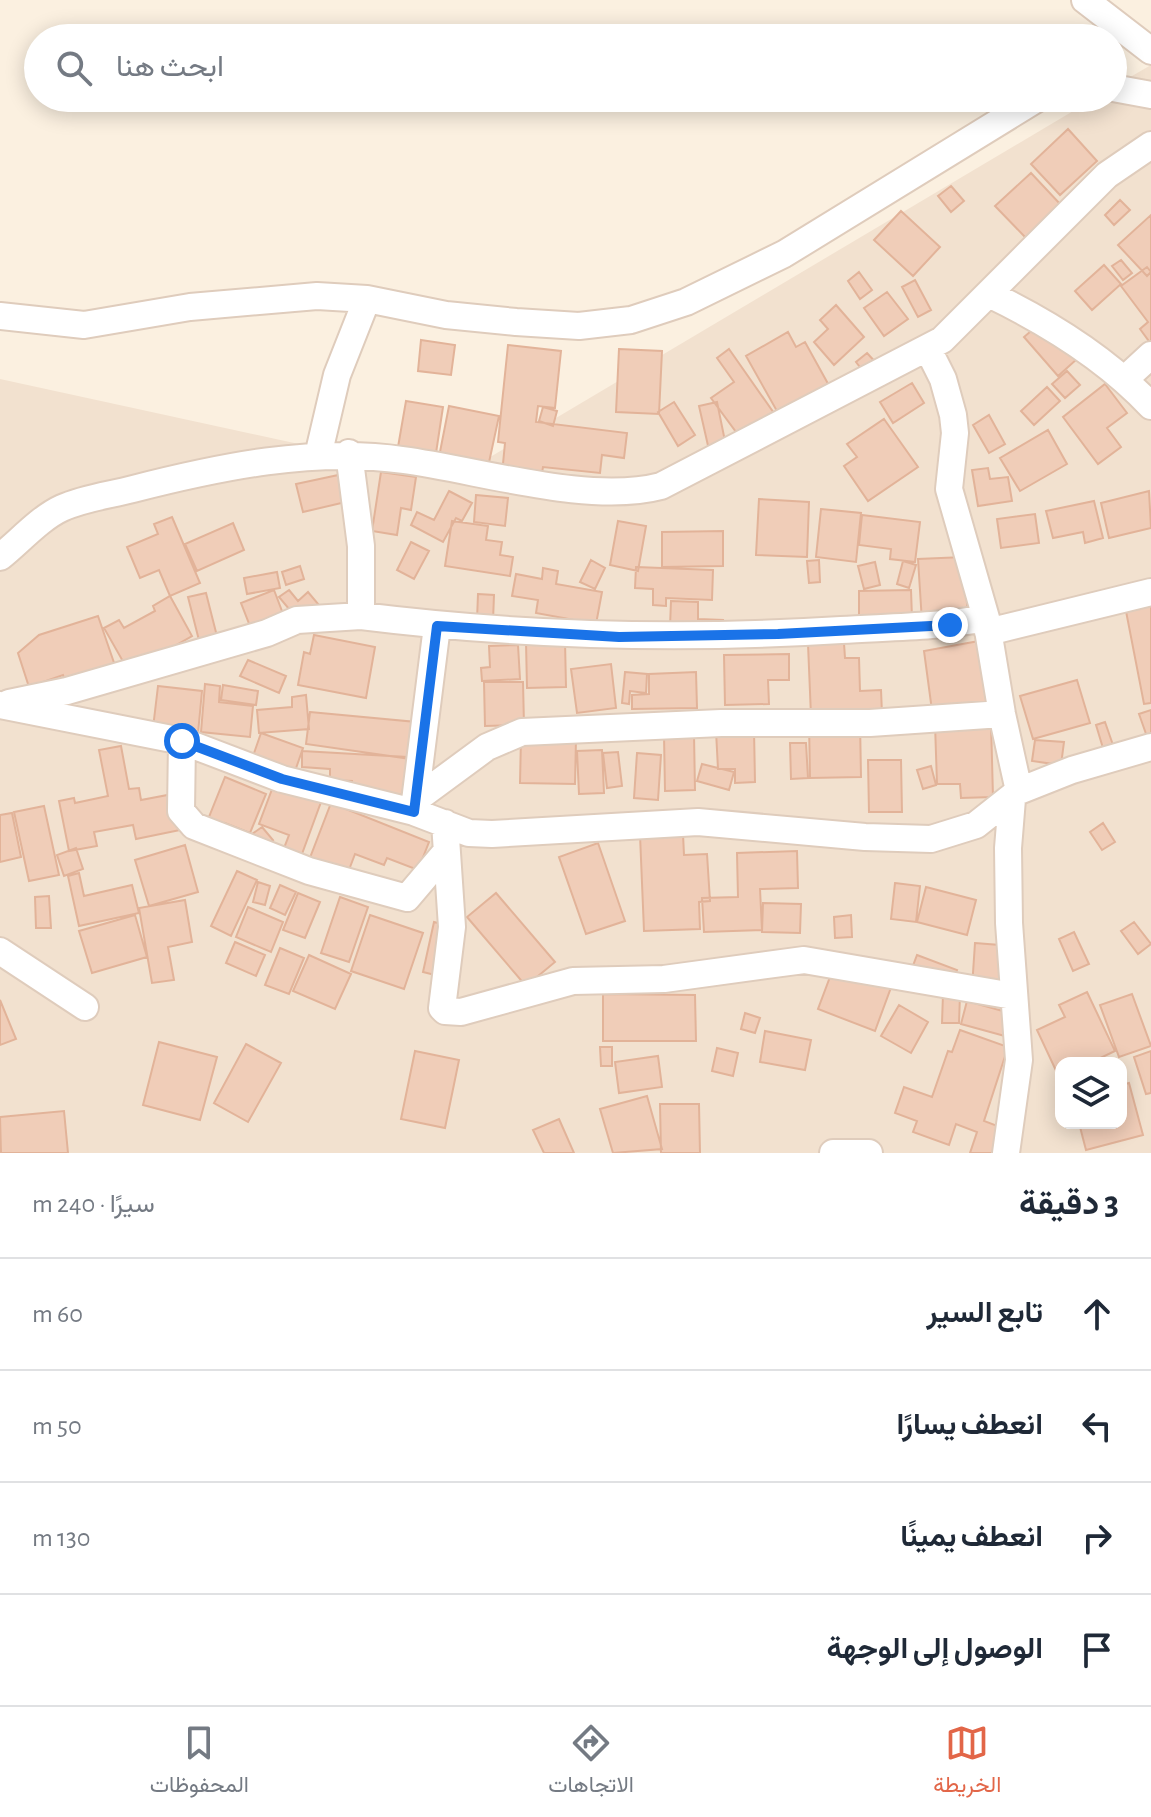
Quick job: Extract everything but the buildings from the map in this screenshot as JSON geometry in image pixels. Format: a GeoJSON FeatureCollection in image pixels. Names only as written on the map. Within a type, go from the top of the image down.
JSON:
{"type":"FeatureCollection","features":[{"type":"Feature","properties":{"kind":"street"},"geometry":{"type":"LineString","coordinates":[[1085,0],[1116,24]]}},
{"type":"Feature","properties":{"kind":"street"},"geometry":{"type":"LineString","coordinates":[[1127,32],[1151,51]]}},
{"type":"Feature","properties":{"kind":"street"},"geometry":{"type":"LineString","coordinates":[[1127,91],[1151,95]]}},
{"type":"Feature","properties":{"kind":"street"},"geometry":{"type":"LineString","coordinates":[[0,316],[84,325],[269,298],[367,299],[446,315],[579,326],[631,320],[686,302],[784,254],[1015,112]]}},
{"type":"Feature","properties":{"kind":"street"},"geometry":{"type":"LineString","coordinates":[[0,557],[60,509],[85,501],[183,476],[318,456],[349,453],[599,493],[641,491],[698,468],[942,340],[1107,175],[1151,145]]}},
{"type":"Feature","properties":{"kind":"street"},"geometry":{"type":"LineString","coordinates":[[989,294],[1045,325],[1125,379],[1151,406]]}},
{"type":"Feature","properties":{"kind":"street"},"geometry":{"type":"LineString","coordinates":[[318,456],[337,375],[367,299]]}},
{"type":"Feature","properties":{"kind":"street"},"geometry":{"type":"LineString","coordinates":[[928,349],[943,379],[953,415],[955,433],[949,489],[987,625],[1016,795],[1008,848],[1013,996],[1019,1060],[1006,1153]]}},
{"type":"Feature","properties":{"kind":"street"},"geometry":{"type":"LineString","coordinates":[[1125,379],[1151,355]]}},
{"type":"Feature","properties":{"kind":"street"},"geometry":{"type":"LineString","coordinates":[[349,453],[361,546],[361,616]]}},
{"type":"Feature","properties":{"kind":"street"},"geometry":{"type":"LineString","coordinates":[[0,705],[67,691],[267,633],[297,620],[361,616],[437,626],[619,637],[778,634],[987,625],[1151,592]]}},
{"type":"Feature","properties":{"kind":"street"},"geometry":{"type":"LineString","coordinates":[[414,806],[437,626]]}},
{"type":"Feature","properties":{"kind":"street"},"geometry":{"type":"LineString","coordinates":[[0,705],[182,741],[282,779],[414,806],[469,833],[492,834],[713,822],[865,837],[931,839],[976,825],[1016,795],[1072,770],[1151,747]]}},
{"type":"Feature","properties":{"kind":"street"},"geometry":{"type":"LineString","coordinates":[[414,806],[487,747],[522,732],[721,723],[870,723],[1002,714]]}},
{"type":"Feature","properties":{"kind":"street"},"geometry":{"type":"LineString","coordinates":[[182,741],[181,811],[194,826],[309,871],[407,898],[446,852]]}},
{"type":"Feature","properties":{"kind":"street"},"geometry":{"type":"LineString","coordinates":[[445,823],[452,895],[448,978],[442,1008],[445,1011],[461,1012],[563,983],[664,979],[804,960],[1013,996]]}},
{"type":"Feature","properties":{"kind":"street"},"geometry":{"type":"LineString","coordinates":[[0,951],[85,1007]]}},
{"type":"Feature","properties":{"kind":"street"},"geometry":{"type":"LineString","coordinates":[[833,1153],[869,1153]]}},
{"type":"Feature","properties":{"kind":"shaded area"},"geometry":{"type":"Polygon","coordinates":[[[1151,65],[1151,1153],[0,1153],[0,379],[455,478],[1071,112],[1127,112],[1127,79],[1151,65]]]}},
{"type":"Feature","properties":{"kind":"route"},"geometry":{"type":"LineString","coordinates":[[182,741],[282,779],[414,812],[437,626],[619,637],[778,634],[950,625]]}}]}
